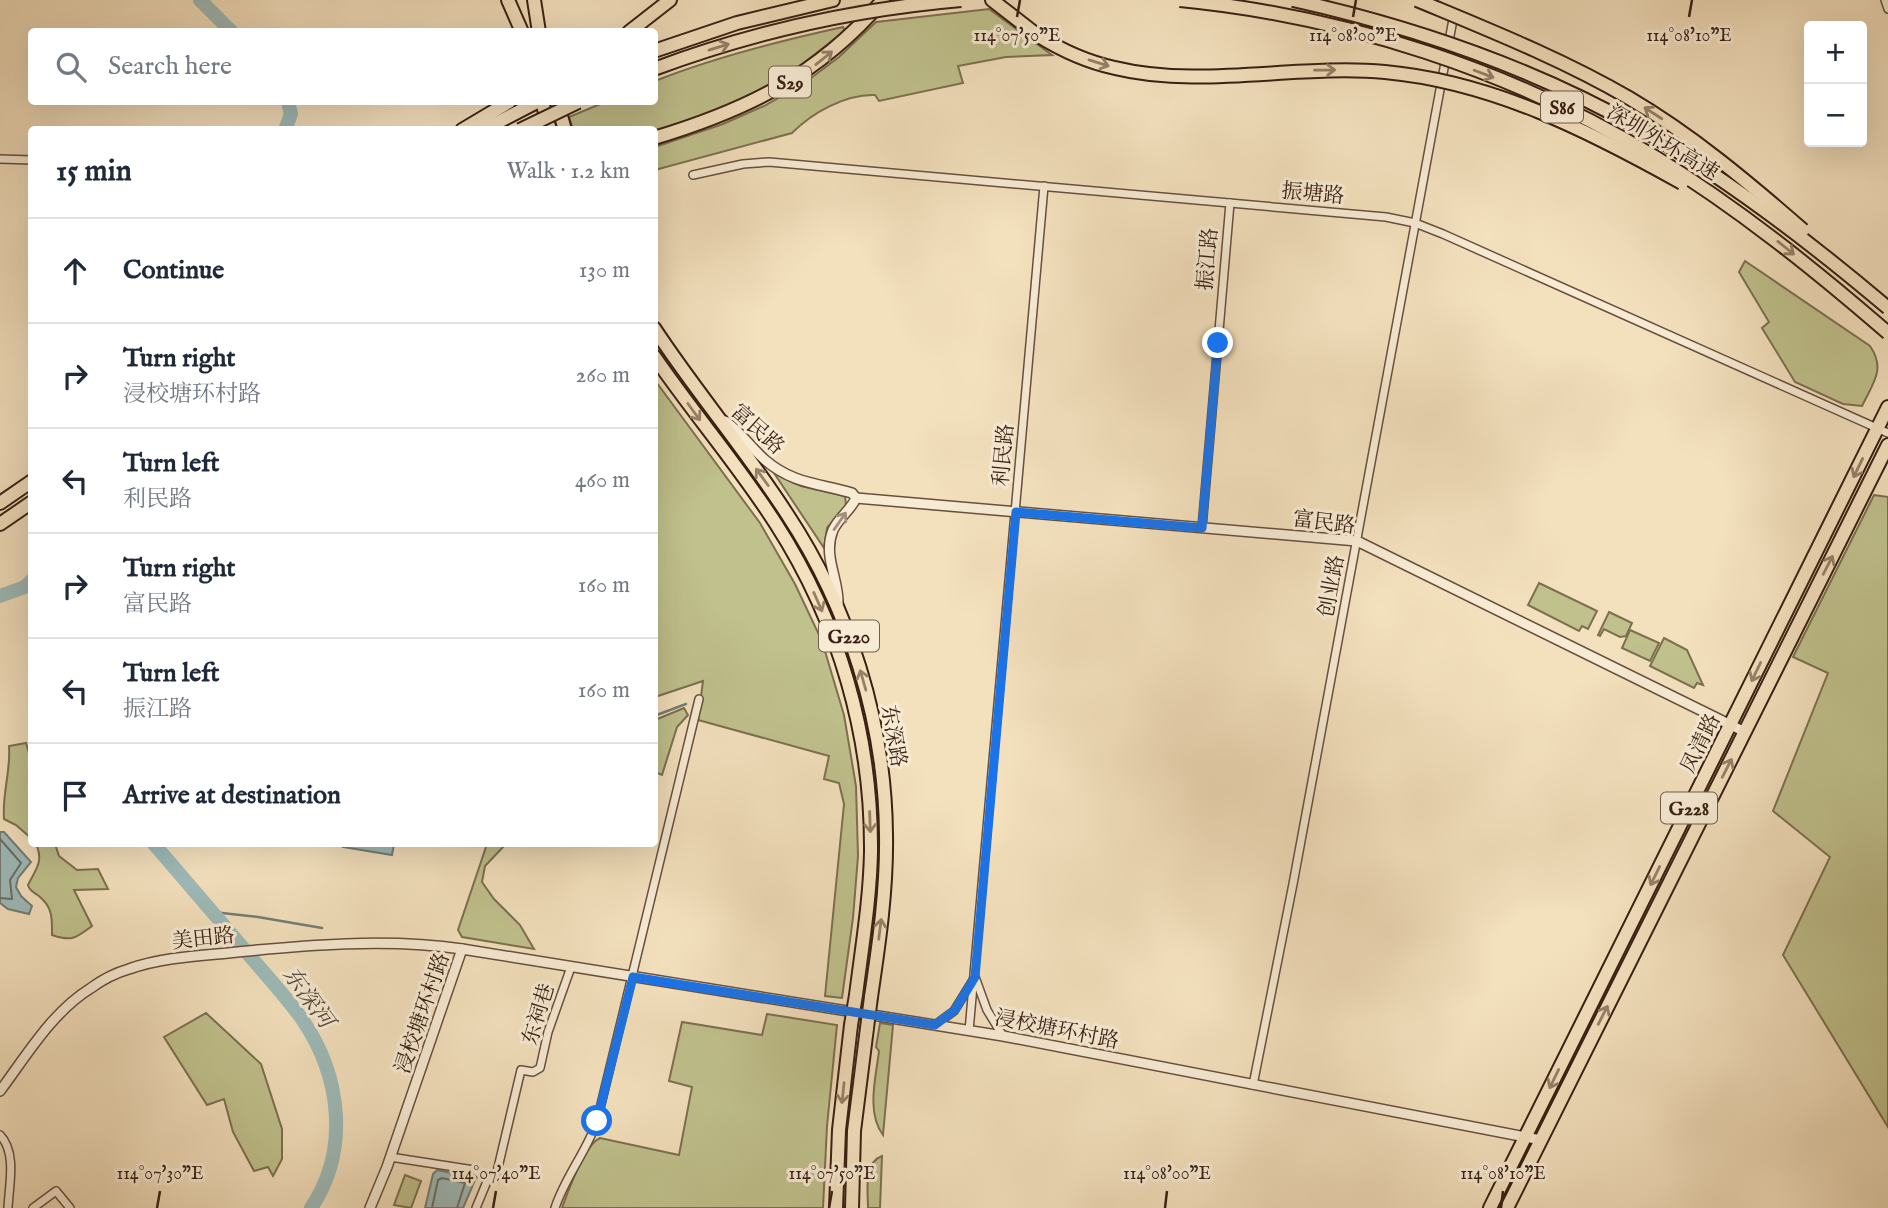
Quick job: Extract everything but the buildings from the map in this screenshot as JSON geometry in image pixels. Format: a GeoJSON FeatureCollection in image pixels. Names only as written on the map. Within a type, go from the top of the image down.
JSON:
{"type":"FeatureCollection","features":[{"type":"Feature","properties":{"kind":"highway"},"geometry":{"type":"LineString","coordinates":[[508,0],[521,28]]}},
{"type":"Feature","properties":{"kind":"highway"},"geometry":{"type":"LineString","coordinates":[[519,0],[522,28]]}},
{"type":"Feature","properties":{"kind":"highway"},"geometry":{"type":"LineString","coordinates":[[534,0],[538,28]]}},
{"type":"Feature","properties":{"kind":"highway"},"geometry":{"type":"LineString","coordinates":[[634,28],[670,0]]}},
{"type":"Feature","properties":{"kind":"highway"},"geometry":{"type":"LineString","coordinates":[[658,50],[737,23],[832,0]]}},
{"type":"Feature","properties":{"kind":"highway","name":"S29"},"geometry":{"type":"LineString","coordinates":[[658,137],[747,105],[800,76],[841,44],[883,0]]}},
{"type":"Feature","properties":{"kind":"highway"},"geometry":{"type":"LineString","coordinates":[[658,68],[737,41],[829,18],[961,0]]}},
{"type":"Feature","properties":{"kind":"highway"},"geometry":{"type":"LineString","coordinates":[[992,0],[1037,36],[1092,61],[1115,68],[1150,74],[1197,76],[1350,70],[1409,75],[1467,87],[1524,105],[1579,129],[1755,225]]}},
{"type":"Feature","properties":{"kind":"highway","name":"深圳外环高速"},"geometry":{"type":"LineString","coordinates":[[1180,0],[1240,8],[1337,28],[1433,55],[1501,80],[1569,111],[1634,145],[1695,183],[1755,225],[1888,333]]}},
{"type":"Feature","properties":{"kind":"highway","name":"深圳外环高速"},"geometry":{"type":"LineString","coordinates":[[1293,0],[1447,42],[1535,76],[1605,110],[1663,142],[1730,186],[1888,308]]}},
{"type":"Feature","properties":{"kind":"highway"},"geometry":{"type":"LineString","coordinates":[[1417,0],[1558,60],[1653,113],[1745,180],[1825,248],[1875,297]]}},
{"type":"Feature","properties":{"kind":"highway"},"geometry":{"type":"LineString","coordinates":[[469,126],[504,105]]}},
{"type":"Feature","properties":{"kind":"highway"},"geometry":{"type":"LineString","coordinates":[[491,126],[533,105]]}},
{"type":"Feature","properties":{"kind":"highway"},"geometry":{"type":"LineString","coordinates":[[540,105],[548,126]]}},
{"type":"Feature","properties":{"kind":"highway"},"geometry":{"type":"LineString","coordinates":[[558,105],[564,126]]}},
{"type":"Feature","properties":{"kind":"highway"},"geometry":{"type":"LineString","coordinates":[[528,126],[572,105]]}},
{"type":"Feature","properties":{"kind":"highway","name":"东深路"},"geometry":{"type":"LineString","coordinates":[[658,334],[788,515],[821,571],[854,650],[871,710],[885,801],[886,843],[884,894],[854,1131],[852,1208]]}},
{"type":"Feature","properties":{"kind":"highway","name":"东深路"},"geometry":{"type":"LineString","coordinates":[[658,362],[775,523],[816,597],[839,655],[860,733],[870,813],[869,894],[839,1130],[836,1208]]}},
{"type":"Feature","properties":{"kind":"highway","name":"凤清路"},"geometry":{"type":"LineString","coordinates":[[1490,1208],[1730,725],[1883,431],[1888,407]]}},
{"type":"Feature","properties":{"kind":"highway","name":"凤清路"},"geometry":{"type":"LineString","coordinates":[[1507,1208],[1888,445]]}},
{"type":"Feature","properties":{"kind":"highway"},"geometry":{"type":"LineString","coordinates":[[0,503],[28,484]]}},
{"type":"Feature","properties":{"kind":"highway"},"geometry":{"type":"LineString","coordinates":[[0,524],[28,505]]}},
{"type":"Feature","properties":{"kind":"street"},"geometry":{"type":"LineString","coordinates":[[1885,0],[1888,9]]}},
{"type":"Feature","properties":{"kind":"street","name":"创业路"},"geometry":{"type":"LineString","coordinates":[[1254,1085],[1455,10]]}},
{"type":"Feature","properties":{"kind":"street"},"geometry":{"type":"LineString","coordinates":[[0,159],[28,160]]}},
{"type":"Feature","properties":{"kind":"street","name":"振塘路"},"geometry":{"type":"LineString","coordinates":[[693,175],[743,163],[769,162],[1386,217],[1415,223],[1883,431]]}},
{"type":"Feature","properties":{"kind":"street","name":"利民路"},"geometry":{"type":"LineString","coordinates":[[969,1031],[1044,186]]}},
{"type":"Feature","properties":{"kind":"street","name":"振江路"},"geometry":{"type":"LineString","coordinates":[[1202,528],[1230,203]]}},
{"type":"Feature","properties":{"kind":"street","name":"富民路"},"geometry":{"type":"LineString","coordinates":[[715,413],[729,423],[763,458],[790,477],[810,485],[852,493],[856,498],[1357,541],[1745,732]]}},
{"type":"Feature","properties":{"kind":"street"},"geometry":{"type":"LineString","coordinates":[[838,609],[839,595],[830,564],[830,541],[839,520],[856,498]]}},
{"type":"Feature","properties":{"kind":"street"},"geometry":{"type":"LineString","coordinates":[[555,1208],[567,1178],[594,1133],[699,699]]}},
{"type":"Feature","properties":{"kind":"street","name":"美田路"},"geometry":{"type":"LineString","coordinates":[[0,1091],[55,1018],[88,989],[128,969],[194,956],[280,948],[391,945],[463,949]]}},
{"type":"Feature","properties":{"kind":"street","name":"浸校塘环村路"},"geometry":{"type":"LineString","coordinates":[[374,1207],[463,949],[1003,1036],[1541,1140]]}},
{"type":"Feature","properties":{"kind":"street","name":"东祠巷"},"geometry":{"type":"LineString","coordinates":[[476,1208],[488,1179],[496,1176],[521,1070],[533,1072],[540,1068],[548,1032],[571,967]]}},
{"type":"Feature","properties":{"kind":"street","name":"利民路"},"geometry":{"type":"LineString","coordinates":[[935,1025],[955,1010],[975,977]]}},
{"type":"Feature","properties":{"kind":"street","name":"利民路"},"geometry":{"type":"LineString","coordinates":[[975,977],[987,1010],[1003,1036]]}},
{"type":"Feature","properties":{"kind":"street"},"geometry":{"type":"LineString","coordinates":[[0,1135],[8,1147],[10,1161],[8,1208]]}},
{"type":"Feature","properties":{"kind":"street"},"geometry":{"type":"LineString","coordinates":[[390,1157],[474,1170],[488,1179]]}},
{"type":"Feature","properties":{"kind":"street"},"geometry":{"type":"LineString","coordinates":[[33,1208],[55,1191],[70,1208]]}},
{"type":"Feature","properties":{"kind":"green space"},"geometry":{"type":"Polygon","coordinates":[[[989,9],[1052,55],[1006,57],[958,66],[963,83],[879,101],[875,95],[841,101],[809,118],[792,133],[658,169],[658,146],[723,124],[764,106],[803,84],[839,57],[876,22],[989,9]]]}},
{"type":"Feature","properties":{"kind":"green space"},"geometry":{"type":"Polygon","coordinates":[[[843,27],[845,31],[787,76],[721,109],[658,130],[658,126],[572,126],[569,117],[598,105],[658,105],[658,80],[701,64],[843,27]]]}},
{"type":"Feature","properties":{"kind":"green space"},"geometry":{"type":"Polygon","coordinates":[[[1745,261],[1870,346],[1875,354],[1877,369],[1874,383],[1862,406],[1843,404],[1795,382],[1762,328],[1769,322],[1739,272],[1745,261]]]}},
{"type":"Feature","properties":{"kind":"green space"},"geometry":{"type":"Polygon","coordinates":[[[658,384],[760,523],[795,584],[822,641],[844,715],[856,786],[858,856],[842,998],[825,996],[844,804],[839,783],[824,779],[829,756],[698,720],[703,681],[658,696],[658,384]]]}},
{"type":"Feature","properties":{"kind":"green space"},"geometry":{"type":"Polygon","coordinates":[[[774,473],[801,486],[845,496],[846,505],[827,528],[824,548],[774,473]]]}},
{"type":"Feature","properties":{"kind":"green space"},"geometry":{"type":"Polygon","coordinates":[[[1874,495],[1888,497],[1888,1127],[1783,955],[1830,857],[1773,811],[1828,673],[1793,657],[1874,495]]]}},
{"type":"Feature","properties":{"kind":"green space"},"geometry":{"type":"Polygon","coordinates":[[[1539,583],[1597,611],[1588,629],[1582,626],[1579,631],[1528,605],[1539,583]]]}},
{"type":"Feature","properties":{"kind":"green space"},"geometry":{"type":"Polygon","coordinates":[[[1609,612],[1632,623],[1626,636],[1620,637],[1604,629],[1600,636],[1598,635],[1609,612]]]}},
{"type":"Feature","properties":{"kind":"green space"},"geometry":{"type":"Polygon","coordinates":[[[1630,630],[1659,643],[1650,661],[1622,648],[1630,630]]]}},
{"type":"Feature","properties":{"kind":"green space"},"geometry":{"type":"Polygon","coordinates":[[[1664,638],[1687,650],[1703,685],[1697,683],[1694,688],[1650,666],[1664,638]]]}},
{"type":"Feature","properties":{"kind":"green space"},"geometry":{"type":"Polygon","coordinates":[[[684,708],[688,715],[677,727],[662,775],[658,773],[658,719],[684,708]]]}},
{"type":"Feature","properties":{"kind":"green space"},"geometry":{"type":"Polygon","coordinates":[[[26,743],[28,750],[28,835],[4,819],[9,746],[26,743]]]}},
{"type":"Feature","properties":{"kind":"green space"},"geometry":{"type":"Polygon","coordinates":[[[37,847],[56,847],[59,856],[77,870],[98,869],[108,889],[74,890],[92,926],[78,936],[64,938],[52,935],[50,910],[28,885],[39,860],[37,847]]]}},
{"type":"Feature","properties":{"kind":"green space"},"geometry":{"type":"Polygon","coordinates":[[[486,847],[503,847],[485,866],[482,882],[494,899],[520,925],[534,949],[462,937],[458,930],[486,847]]]}},
{"type":"Feature","properties":{"kind":"green space"},"geometry":{"type":"Polygon","coordinates":[[[206,1013],[261,1064],[282,1129],[282,1159],[273,1176],[268,1167],[254,1171],[233,1132],[224,1099],[207,1105],[164,1037],[206,1013]]]}},
{"type":"Feature","properties":{"kind":"green space"},"geometry":{"type":"Polygon","coordinates":[[[767,1014],[837,1025],[827,1126],[823,1208],[562,1208],[583,1159],[594,1142],[600,1138],[679,1155],[692,1087],[669,1081],[682,1022],[762,1035],[767,1014]]]}},
{"type":"Feature","properties":{"kind":"green space"},"geometry":{"type":"Polygon","coordinates":[[[880,1023],[893,1025],[883,1135],[873,1105],[880,1023]]]}},
{"type":"Feature","properties":{"kind":"green space"},"geometry":{"type":"Polygon","coordinates":[[[882,1156],[880,1208],[868,1208],[869,1171],[882,1156]]]}},
{"type":"Feature","properties":{"kind":"green space"},"geometry":{"type":"Polygon","coordinates":[[[405,1175],[421,1181],[411,1208],[394,1205],[405,1175]]]}},
{"type":"Feature","properties":{"kind":"water"},"geometry":{"type":"Polygon","coordinates":[[[0,832],[4,832],[31,862],[18,878],[16,887],[32,906],[29,914],[8,909],[0,903],[0,832]]]}},
{"type":"Feature","properties":{"kind":"water"},"geometry":{"type":"Polygon","coordinates":[[[343,847],[393,847],[392,855],[343,847]]]}},
{"type":"Feature","properties":{"kind":"water"},"geometry":{"type":"Polygon","coordinates":[[[437,1170],[476,1178],[463,1208],[425,1208],[433,1174],[437,1170]]]}},
{"type":"Feature","properties":{"kind":"waterway","name":"东深河"},"geometry":{"type":"LineString","coordinates":[[200,0],[228,28]]}},
{"type":"Feature","properties":{"kind":"waterway","name":"东深河"},"geometry":{"type":"LineString","coordinates":[[286,126],[291,114],[289,105]]}},
{"type":"Feature","properties":{"kind":"waterway"},"geometry":{"type":"LineString","coordinates":[[0,596],[28,584]]}},
{"type":"Feature","properties":{"kind":"waterway"},"geometry":{"type":"LineString","coordinates":[[658,714],[686,704]]}},
{"type":"Feature","properties":{"kind":"waterway","name":"东深河"},"geometry":{"type":"LineString","coordinates":[[157,847],[302,1019],[325,1064],[336,1113],[336,1138],[332,1162],[311,1208]]}},
{"type":"Feature","properties":{"kind":"waterway"},"geometry":{"type":"LineString","coordinates":[[213,912],[322,928]]}},
{"type":"Feature","properties":{"kind":"route"},"geometry":{"type":"LineString","coordinates":[[597,1121],[633,977],[935,1025],[955,1010],[975,977],[1016,512],[1202,528],[1218,343]]}}]}
